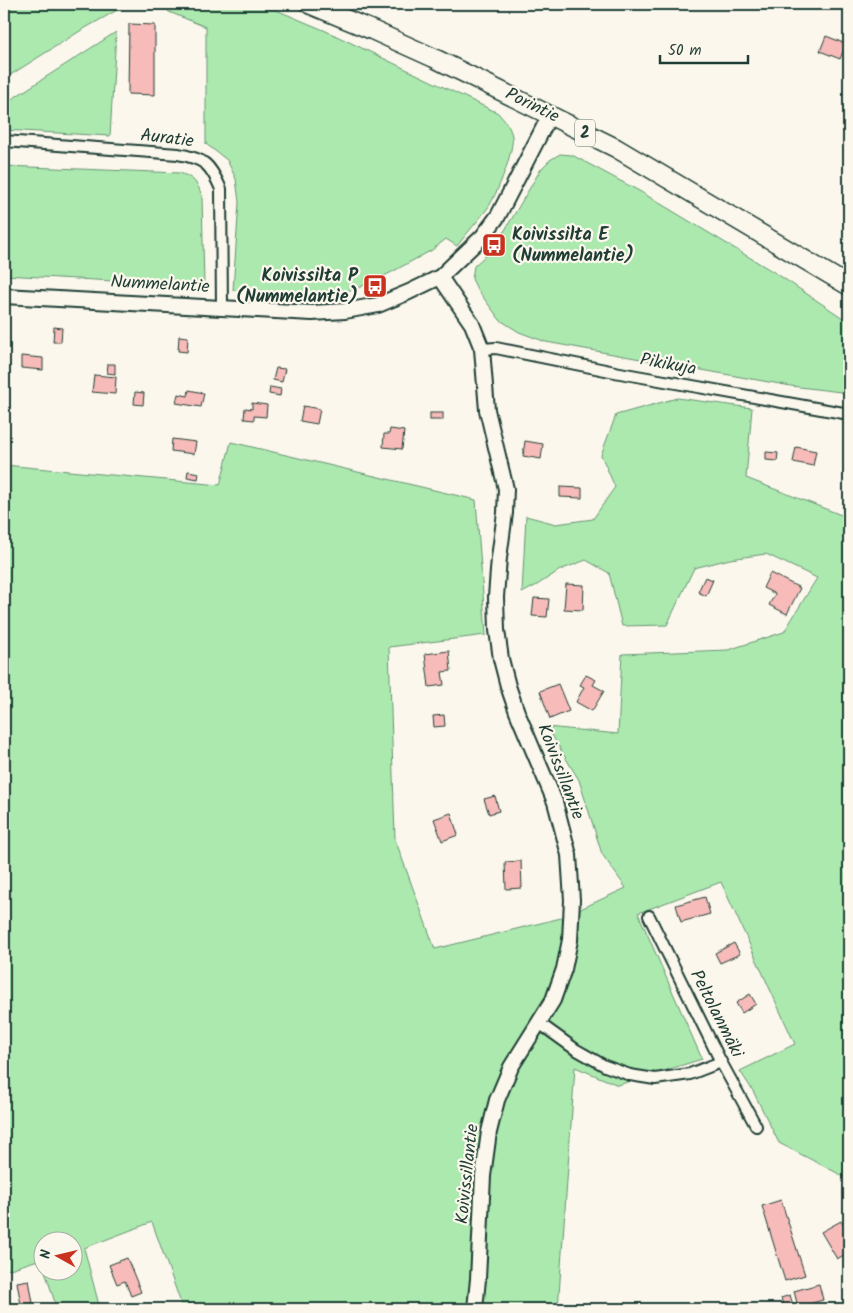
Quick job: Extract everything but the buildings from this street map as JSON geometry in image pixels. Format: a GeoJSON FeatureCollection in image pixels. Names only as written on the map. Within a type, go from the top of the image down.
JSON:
{"type":"FeatureCollection","features":[{"type":"Feature","properties":{"kind":"highway","name":"Porintie"},"geometry":{"type":"LineString","coordinates":[[308,4],[434,58],[616,148],[849,286]]}},
{"type":"Feature","properties":{"kind":"street","name":"Nummelantie"},"geometry":{"type":"LineString","coordinates":[[4,296],[312,312],[345,312],[378,305],[440,277],[483,236],[498,216],[550,115]]}},
{"type":"Feature","properties":{"kind":"street","name":"Auratie"},"geometry":{"type":"LineString","coordinates":[[4,141],[178,154],[203,161],[214,172],[221,188],[222,307]]}},
{"type":"Feature","properties":{"kind":"street","name":"Koivissillantie"},"geometry":{"type":"LineString","coordinates":[[440,277],[472,324],[482,349],[487,410],[506,490],[505,513],[498,558],[496,597],[497,630],[501,659],[517,712],[555,802],[569,855],[572,900],[570,940],[564,969],[553,1000],[512,1067],[498,1100],[489,1132],[483,1176],[475,1309]]}},
{"type":"Feature","properties":{"kind":"street","name":"Pikikuja"},"geometry":{"type":"LineString","coordinates":[[482,349],[496,348],[620,373],[849,414]]}},
{"type":"Feature","properties":{"kind":"street","name":"Peltolanmäki"},"geometry":{"type":"LineString","coordinates":[[649,916],[721,1062],[756,1126]]}},
{"type":"Feature","properties":{"kind":"street"},"geometry":{"type":"LineString","coordinates":[[539,1023],[575,1049],[605,1066],[630,1075],[655,1079],[690,1074],[721,1062]]}},
{"type":"Feature","properties":{"kind":"green space"},"geometry":{"type":"Polygon","coordinates":[[[4,4],[128,4],[80,31],[4,79],[4,4]]]}},
{"type":"Feature","properties":{"kind":"green space"},"geometry":{"type":"Polygon","coordinates":[[[162,4],[262,4],[326,31],[498,113],[510,129],[512,143],[504,173],[491,203],[457,246],[446,239],[432,250],[356,289],[327,294],[233,290],[239,202],[236,179],[227,160],[206,144],[206,27],[169,12],[162,4]]]}},
{"type":"Feature","properties":{"kind":"green space"},"geometry":{"type":"Polygon","coordinates":[[[116,32],[110,136],[4,130],[4,104],[116,32]]]}},
{"type":"Feature","properties":{"kind":"green space"},"geometry":{"type":"Polygon","coordinates":[[[560,154],[572,155],[641,192],[777,274],[849,322],[849,393],[791,386],[546,342],[519,332],[500,320],[477,289],[472,279],[474,266],[495,247],[541,169],[560,154]]]}},
{"type":"Feature","properties":{"kind":"green space"},"geometry":{"type":"Polygon","coordinates":[[[4,166],[180,173],[189,177],[197,184],[202,196],[204,286],[4,275],[4,166]]]}},
{"type":"Feature","properties":{"kind":"green space"},"geometry":{"type":"Polygon","coordinates":[[[677,398],[752,408],[746,478],[849,518],[849,1184],[843,1176],[779,1143],[753,1091],[740,1071],[795,1044],[721,882],[638,913],[702,1059],[618,1085],[575,1067],[558,1309],[183,1309],[152,1222],[84,1248],[100,1309],[57,1309],[48,1280],[82,1280],[82,1230],[32,1230],[32,1262],[4,1271],[4,465],[220,485],[231,442],[476,500],[486,635],[389,647],[395,839],[435,949],[561,918],[626,888],[602,854],[579,780],[547,727],[618,734],[622,654],[728,650],[784,632],[817,578],[766,554],[730,559],[694,568],[667,625],[622,626],[609,573],[586,560],[560,570],[522,593],[526,516],[556,524],[593,519],[615,487],[601,455],[616,415],[677,398]]]}},
{"type":"Feature","properties":{"kind":"place","name":"Koivissilta E (Nummelantie)"},"geometry":{"type":"Point","coordinates":[494,245]}},
{"type":"Feature","properties":{"kind":"place","name":"Koivissilta P (Nummelantie)"},"geometry":{"type":"Point","coordinates":[375,286]}}]}
